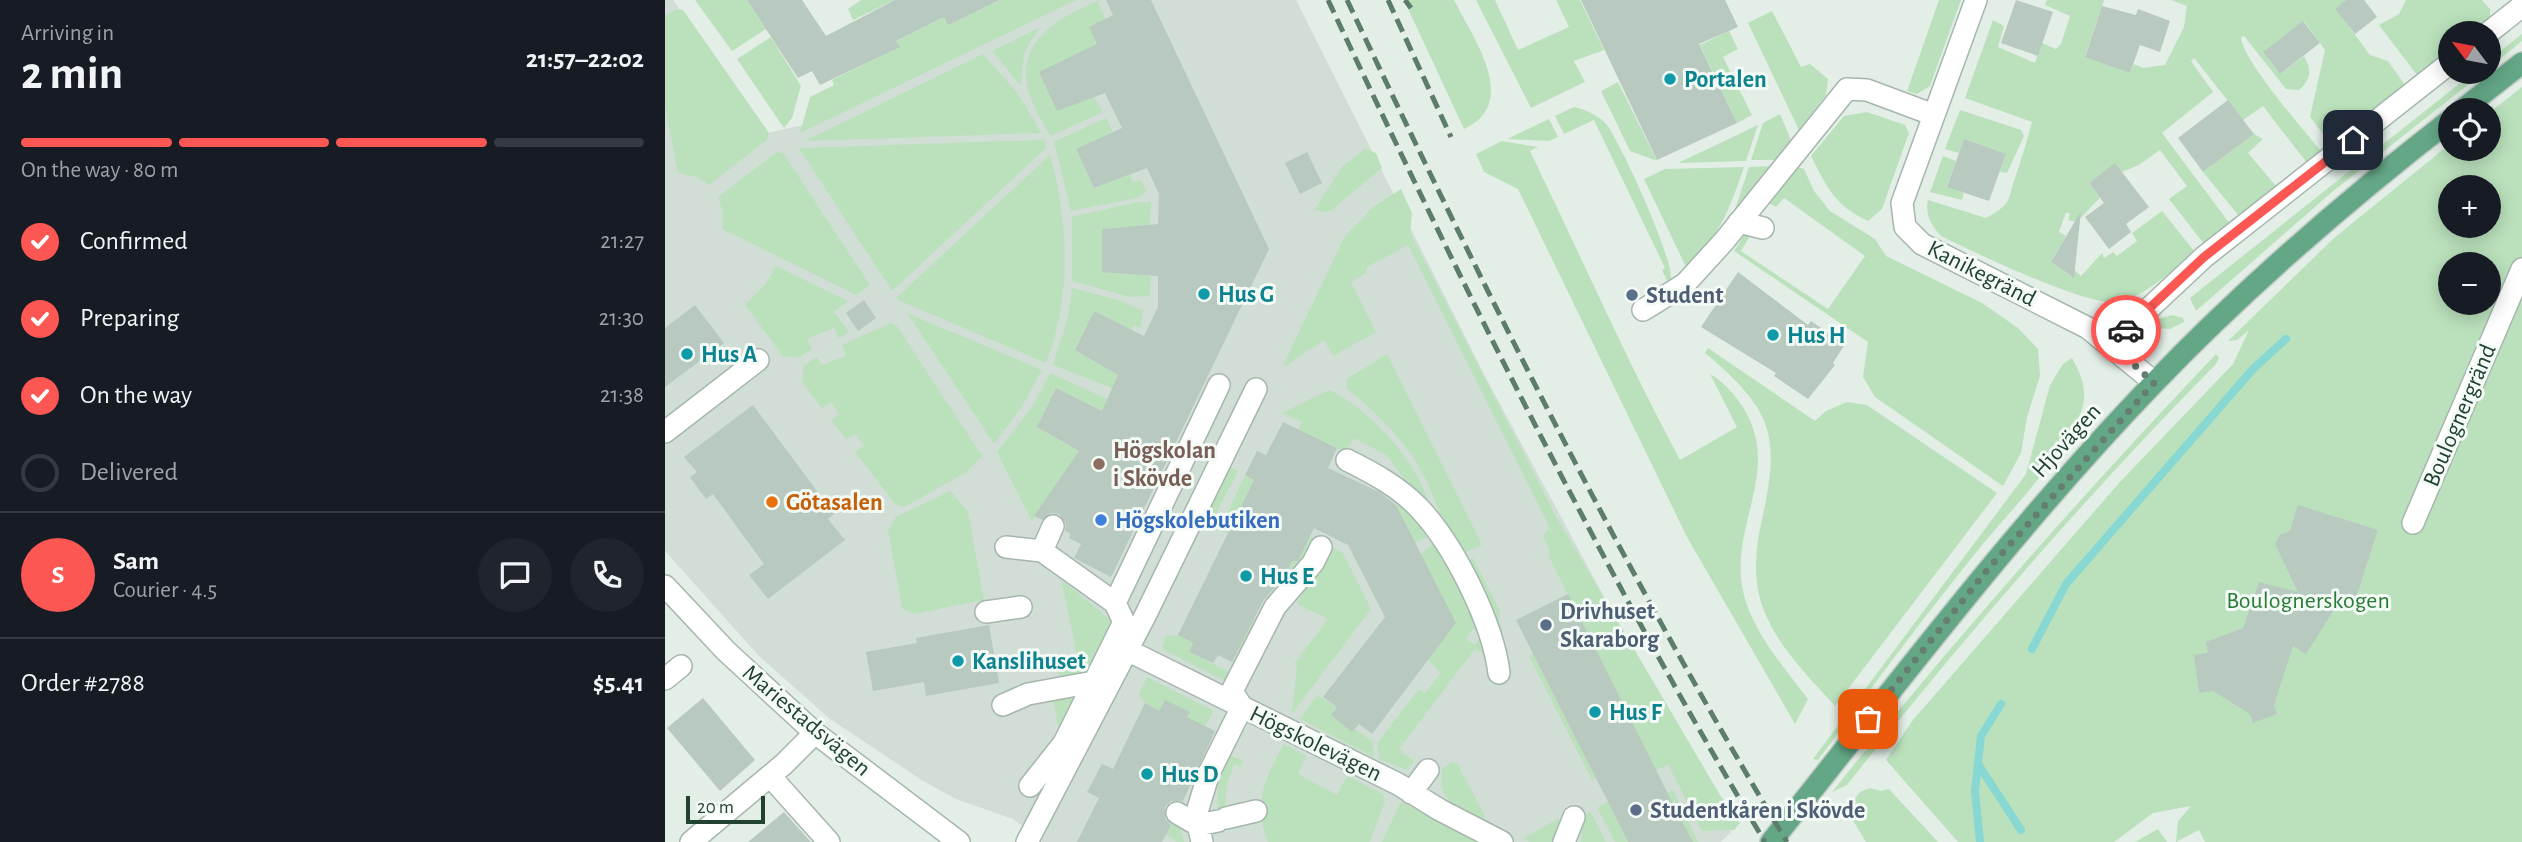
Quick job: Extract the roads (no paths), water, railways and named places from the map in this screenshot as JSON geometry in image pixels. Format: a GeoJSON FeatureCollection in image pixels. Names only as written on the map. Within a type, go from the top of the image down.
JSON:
{"type":"FeatureCollection","features":[{"type":"Feature","properties":{"kind":"main road"},"geometry":{"type":"LineString","coordinates":[[2477,98],[2522,63]]}},
{"type":"Feature","properties":{"kind":"main road","name":"Hjovägen"},"geometry":{"type":"LineString","coordinates":[[1772,842],[1946,619],[2036,512],[2154,383],[2263,277],[2438,130]]}},
{"type":"Feature","properties":{"kind":"street","name":"Kanikegränd"},"geometry":{"type":"LineString","coordinates":[[1976,0],[1902,203],[1905,227],[1922,244],[2035,299],[2111,344],[2154,383]]}},
{"type":"Feature","properties":{"kind":"street"},"geometry":{"type":"LineString","coordinates":[[2501,23],[2522,6]]}},
{"type":"Feature","properties":{"kind":"street"},"geometry":{"type":"LineString","coordinates":[[2111,344],[2204,257],[2438,73]]}},
{"type":"Feature","properties":{"kind":"street"},"geometry":{"type":"LineString","coordinates":[[1643,310],[1685,285],[1847,89],[1867,90],[1934,115]]}},
{"type":"Feature","properties":{"kind":"street"},"geometry":{"type":"LineString","coordinates":[[1739,222],[1763,228]]}},
{"type":"Feature","properties":{"kind":"street","name":"Boulognergränd"},"geometry":{"type":"LineString","coordinates":[[2413,523],[2522,269]]}},
{"type":"Feature","properties":{"kind":"street"},"geometry":{"type":"LineString","coordinates":[[665,432],[758,360]]}},
{"type":"Feature","properties":{"kind":"street"},"geometry":{"type":"LineString","coordinates":[[1115,603],[1219,385]]}},
{"type":"Feature","properties":{"kind":"street"},"geometry":{"type":"LineString","coordinates":[[1027,842],[1127,650],[1256,389]]}},
{"type":"Feature","properties":{"kind":"street"},"geometry":{"type":"LineString","coordinates":[[1347,460],[1395,487],[1420,509],[1441,538],[1491,633],[1499,673]]}},
{"type":"Feature","properties":{"kind":"street"},"geometry":{"type":"LineString","coordinates":[[1042,551],[1053,526]]}},
{"type":"Feature","properties":{"kind":"street"},"geometry":{"type":"LineString","coordinates":[[1006,547],[1042,551],[1115,603],[1124,622],[1064,743],[1030,786]]}},
{"type":"Feature","properties":{"kind":"street"},"geometry":{"type":"LineString","coordinates":[[1211,827],[1196,815],[1209,773],[1242,707],[1232,691],[1275,607],[1313,563],[1321,547]]}},
{"type":"Feature","properties":{"kind":"street","name":"Mariestadsvägen"},"geometry":{"type":"LineString","coordinates":[[665,586],[726,651],[815,733],[959,842]]}},
{"type":"Feature","properties":{"kind":"street"},"geometry":{"type":"LineString","coordinates":[[986,612],[1021,607]]}},
{"type":"Feature","properties":{"kind":"street","name":"Högskolevägen"},"geometry":{"type":"LineString","coordinates":[[1127,650],[1411,793],[1502,835]]}},
{"type":"Feature","properties":{"kind":"street"},"geometry":{"type":"LineString","coordinates":[[1003,705],[1028,694],[1097,681]]}},
{"type":"Feature","properties":{"kind":"street"},"geometry":{"type":"LineString","coordinates":[[691,842],[770,776],[815,733]]}},
{"type":"Feature","properties":{"kind":"street"},"geometry":{"type":"LineString","coordinates":[[1411,793],[1428,770]]}},
{"type":"Feature","properties":{"kind":"street"},"geometry":{"type":"LineString","coordinates":[[770,776],[829,842]]}},
{"type":"Feature","properties":{"kind":"street"},"geometry":{"type":"LineString","coordinates":[[1177,813],[1211,827],[1256,811]]}},
{"type":"Feature","properties":{"kind":"street"},"geometry":{"type":"LineString","coordinates":[[1564,842],[1574,817]]}},
{"type":"Feature","properties":{"kind":"waterway"},"geometry":{"type":"LineString","coordinates":[[2032,649],[2066,584],[2253,369],[2286,339]]}},
{"type":"Feature","properties":{"kind":"waterway"},"geometry":{"type":"LineString","coordinates":[[1980,842],[1975,791],[1981,736],[2001,704]]}},
{"type":"Feature","properties":{"kind":"waterway"},"geometry":{"type":"LineString","coordinates":[[1978,764],[2021,830]]}},
{"type":"Feature","properties":{"kind":"railway"},"geometry":{"type":"LineString","coordinates":[[1328,0],[1536,427],[1647,636],[1765,842]]}},
{"type":"Feature","properties":{"kind":"railway"},"geometry":{"type":"LineString","coordinates":[[1347,0],[1557,427],[1668,636],[1787,842]]}},
{"type":"Feature","properties":{"kind":"railway"},"geometry":{"type":"LineString","coordinates":[[1388,0],[1451,137]]}},
{"type":"Feature","properties":{"kind":"railway"},"geometry":{"type":"LineString","coordinates":[[1405,0],[1411,8]]}},
{"type":"Feature","properties":{"kind":"place","name":"Portalen"},"geometry":{"type":"Point","coordinates":[1670,79]}},
{"type":"Feature","properties":{"kind":"place","name":"Hus G"},"geometry":{"type":"Point","coordinates":[1204,294]}},
{"type":"Feature","properties":{"kind":"place","name":"Student"},"geometry":{"type":"Point","coordinates":[1632,295]}},
{"type":"Feature","properties":{"kind":"place","name":"Hus H"},"geometry":{"type":"Point","coordinates":[1773,335]}},
{"type":"Feature","properties":{"kind":"place","name":"Hus A"},"geometry":{"type":"Point","coordinates":[687,354]}},
{"type":"Feature","properties":{"kind":"place","name":"Högskolan i Skövde"},"geometry":{"type":"Point","coordinates":[1099,464]}},
{"type":"Feature","properties":{"kind":"place","name":"Götasalen"},"geometry":{"type":"Point","coordinates":[772,502]}},
{"type":"Feature","properties":{"kind":"place","name":"Högskolebutiken"},"geometry":{"type":"Point","coordinates":[1101,520]}},
{"type":"Feature","properties":{"kind":"place","name":"Hus E"},"geometry":{"type":"Point","coordinates":[1246,576]}},
{"type":"Feature","properties":{"kind":"place","name":"Drivhuset Skaraborg"},"geometry":{"type":"Point","coordinates":[1546,625]}},
{"type":"Feature","properties":{"kind":"place","name":"Kanslihuset"},"geometry":{"type":"Point","coordinates":[958,661]}},
{"type":"Feature","properties":{"kind":"place","name":"Hus F"},"geometry":{"type":"Point","coordinates":[1595,712]}},
{"type":"Feature","properties":{"kind":"place","name":"Hus D"},"geometry":{"type":"Point","coordinates":[1147,774]}},
{"type":"Feature","properties":{"kind":"place","name":"Studentkåren i Skövde"},"geometry":{"type":"Point","coordinates":[1636,810]}},
{"type":"Feature","properties":{"kind":"park label","name":"Boulognerskogen"},"geometry":{"type":"Point","coordinates":[2308,600]}}]}
